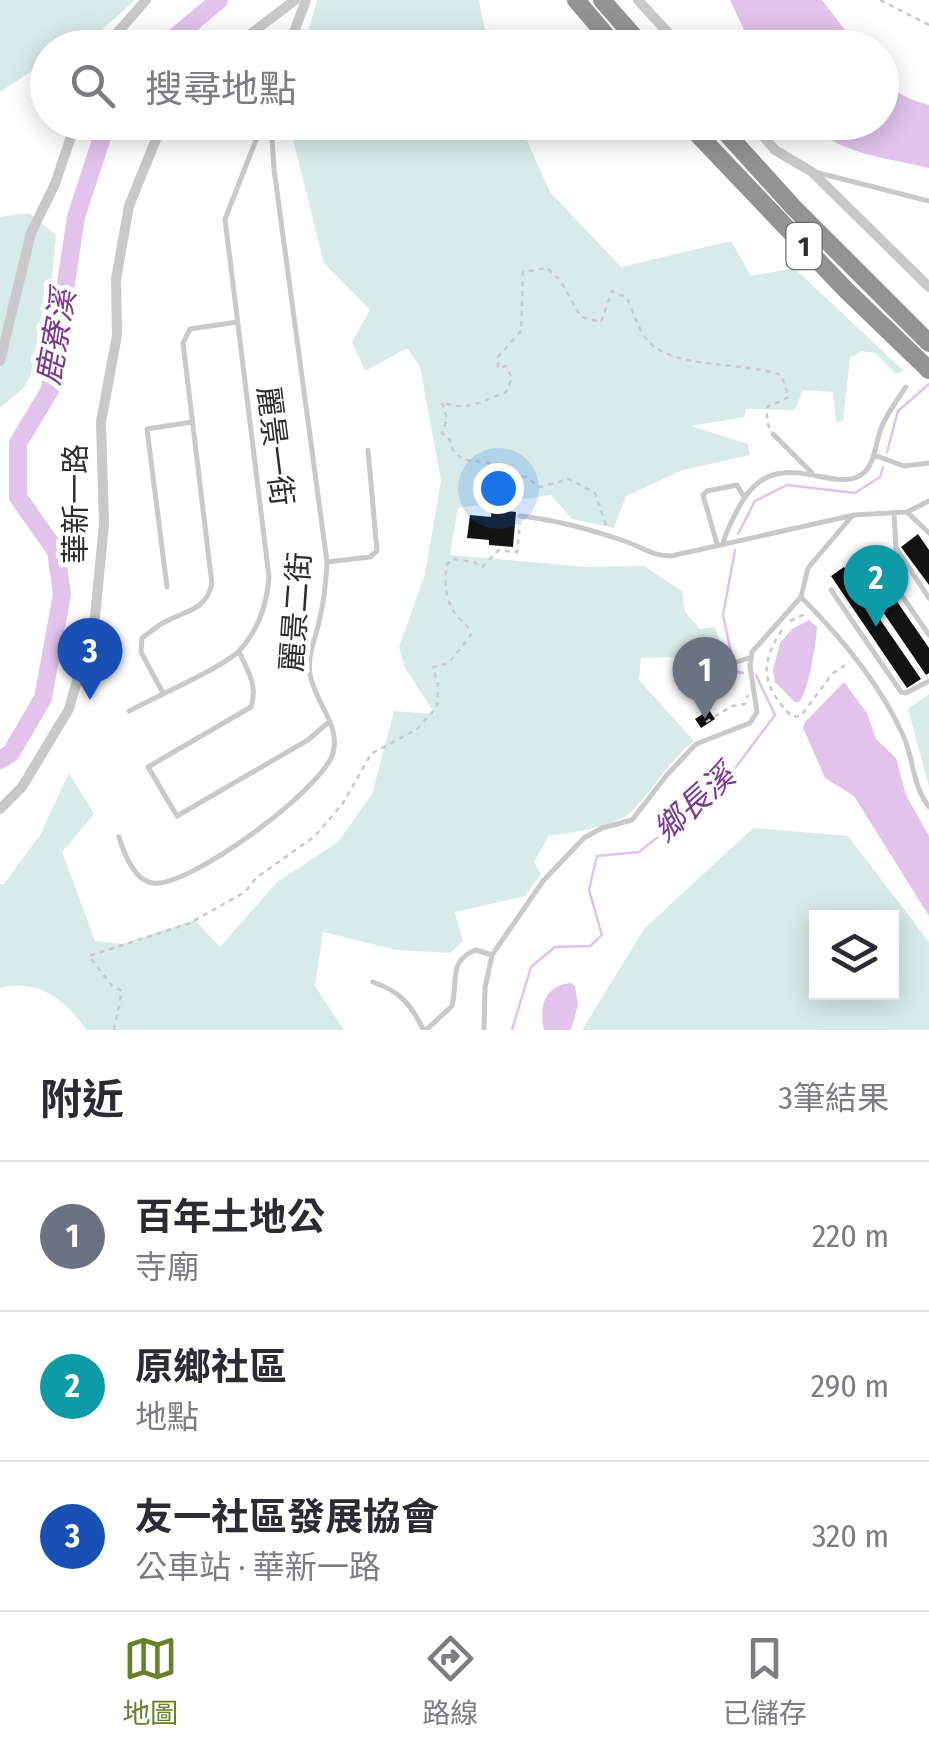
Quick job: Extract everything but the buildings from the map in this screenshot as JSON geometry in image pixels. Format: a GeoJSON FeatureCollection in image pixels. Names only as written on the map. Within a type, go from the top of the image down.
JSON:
{"type":"FeatureCollection","features":[{"type":"Feature","properties":{"kind":"highway"},"geometry":{"type":"LineString","coordinates":[[576,0],[601,30]]}},
{"type":"Feature","properties":{"kind":"highway"},"geometry":{"type":"LineString","coordinates":[[602,0],[628,30]]}},
{"type":"Feature","properties":{"kind":"highway","name":"1"},"geometry":{"type":"LineString","coordinates":[[703,140],[845,289],[927,368]]}},
{"type":"Feature","properties":{"kind":"highway","name":"1"},"geometry":{"type":"LineString","coordinates":[[732,140],[794,208],[929,342]]}},
{"type":"Feature","properties":{"kind":"street"},"geometry":{"type":"LineString","coordinates":[[120,30],[146,0]]}},
{"type":"Feature","properties":{"kind":"street"},"geometry":{"type":"LineString","coordinates":[[255,30],[295,0]]}},
{"type":"Feature","properties":{"kind":"street"},"geometry":{"type":"LineString","coordinates":[[296,28],[306,0]]}},
{"type":"Feature","properties":{"kind":"street"},"geometry":{"type":"LineString","coordinates":[[638,0],[666,30]]}},
{"type":"Feature","properties":{"kind":"street"},"geometry":{"type":"LineString","coordinates":[[0,361],[30,233],[70,140]]}},
{"type":"Feature","properties":{"kind":"street","name":"華新一路"},"geometry":{"type":"LineString","coordinates":[[0,809],[22,787],[69,709],[95,617],[104,524],[101,422],[116,335],[116,279],[130,206],[156,140]]}},
{"type":"Feature","properties":{"kind":"street"},"geometry":{"type":"LineString","coordinates":[[767,140],[812,172],[929,287]]}},
{"type":"Feature","properties":{"kind":"lane"},"geometry":{"type":"LineString","coordinates":[[276,13],[289,18],[296,28]]}},
{"type":"Feature","properties":{"kind":"lane","name":"麗景一街"},"geometry":{"type":"LineString","coordinates":[[238,652],[267,603],[269,578],[225,218],[259,140]]}},
{"type":"Feature","properties":{"kind":"lane","name":"麗景二街"},"geometry":{"type":"LineString","coordinates":[[270,140],[327,562],[310,672],[314,691],[330,721]]}},
{"type":"Feature","properties":{"kind":"lane"},"geometry":{"type":"LineString","coordinates":[[812,172],[929,201]]}},
{"type":"Feature","properties":{"kind":"lane"},"geometry":{"type":"LineString","coordinates":[[162,693],[140,652],[142,638],[163,623],[202,606],[209,598],[212,584],[185,335],[190,329],[237,322]]}},
{"type":"Feature","properties":{"kind":"lane"},"geometry":{"type":"LineString","coordinates":[[720,545],[744,498],[761,481],[776,475],[812,473],[855,478],[864,473],[885,419],[906,387]]}},
{"type":"Feature","properties":{"kind":"lane"},"geometry":{"type":"LineString","coordinates":[[167,587],[147,429],[192,422]]}},
{"type":"Feature","properties":{"kind":"lane"},"geometry":{"type":"LineString","coordinates":[[773,434],[812,473]]}},
{"type":"Feature","properties":{"kind":"lane"},"geometry":{"type":"LineString","coordinates":[[327,562],[370,557],[377,551],[368,450]]}},
{"type":"Feature","properties":{"kind":"lane"},"geometry":{"type":"LineString","coordinates":[[874,455],[904,466],[929,463]]}},
{"type":"Feature","properties":{"kind":"lane"},"geometry":{"type":"LineString","coordinates":[[720,545],[703,495],[737,485],[744,498]]}},
{"type":"Feature","properties":{"kind":"lane"},"geometry":{"type":"LineString","coordinates":[[520,516],[554,520],[658,556],[671,556],[853,515],[906,512],[929,501]]}},
{"type":"Feature","properties":{"kind":"lane"},"geometry":{"type":"LineString","coordinates":[[906,512],[929,533]]}},
{"type":"Feature","properties":{"kind":"lane"},"geometry":{"type":"LineString","coordinates":[[894,513],[896,548],[929,598]]}},
{"type":"Feature","properties":{"kind":"lane"},"geometry":{"type":"LineString","coordinates":[[676,668],[703,674],[751,657],[767,633],[801,597],[808,568],[853,515]]}},
{"type":"Feature","properties":{"kind":"lane"},"geometry":{"type":"LineString","coordinates":[[852,568],[872,554],[929,635]]}},
{"type":"Feature","properties":{"kind":"lane"},"geometry":{"type":"LineString","coordinates":[[831,590],[902,692],[929,680]]}},
{"type":"Feature","properties":{"kind":"lane"},"geometry":{"type":"LineString","coordinates":[[801,597],[882,694],[913,762],[914,782],[929,807]]}},
{"type":"Feature","properties":{"kind":"lane"},"geometry":{"type":"LineString","coordinates":[[119,837],[138,877],[150,884],[168,883],[230,848],[293,804],[333,756],[336,738],[330,721],[308,740],[177,816],[148,767],[251,707],[255,696],[253,681],[238,652],[130,711]]}},
{"type":"Feature","properties":{"kind":"lane"},"geometry":{"type":"LineString","coordinates":[[484,1030],[485,988],[492,954],[542,881],[584,838],[602,828],[632,820],[696,744],[750,724],[757,712],[751,657]]}},
{"type":"Feature","properties":{"kind":"lane"},"geometry":{"type":"LineString","coordinates":[[373,982],[404,999],[426,1030],[452,1006],[460,957],[476,950],[492,954]]}},
{"type":"Feature","properties":{"kind":"path"},"geometry":{"type":"LineString","coordinates":[[880,0],[929,25]]}},
{"type":"Feature","properties":{"kind":"path"},"geometry":{"type":"LineString","coordinates":[[612,537],[595,494],[569,479],[540,487],[526,477],[499,472],[489,463],[464,460],[454,453],[450,440],[442,433],[447,419],[442,402],[456,408],[472,406],[506,392],[512,378],[506,366],[498,368],[498,357],[521,331],[523,272],[547,268],[560,280],[581,317],[601,322],[612,292],[627,298],[646,339],[680,360],[756,366],[781,375],[789,397],[767,408],[766,422],[773,434]]}},
{"type":"Feature","properties":{"kind":"path"},"geometry":{"type":"LineString","coordinates":[[812,608],[786,624],[770,649],[764,671],[786,711],[792,717],[801,716],[833,674],[854,658]]}},
{"type":"Feature","properties":{"kind":"path"},"geometry":{"type":"LineString","coordinates":[[706,722],[732,706],[746,704],[746,696],[754,692]]}},
{"type":"Feature","properties":{"kind":"shaded area"},"geometry":{"type":"Polygon","coordinates":[[[0,0],[134,0],[99,30],[30,30],[30,72],[0,92],[0,0]]]}},
{"type":"Feature","properties":{"kind":"shaded area"},"geometry":{"type":"Polygon","coordinates":[[[317,0],[479,0],[485,30],[309,30],[317,0]]]}},
{"type":"Feature","properties":{"kind":"shaded area"},"geometry":{"type":"Polygon","coordinates":[[[730,0],[822,0],[845,30],[744,30],[730,0]]]}},
{"type":"Feature","properties":{"kind":"shaded area"},"geometry":{"type":"Polygon","coordinates":[[[899,92],[929,105],[929,168],[880,158],[831,140],[899,140],[899,92]]]}},
{"type":"Feature","properties":{"kind":"shaded area"},"geometry":{"type":"Polygon","coordinates":[[[293,140],[527,140],[550,192],[621,267],[731,241],[751,276],[794,268],[904,371],[896,374],[875,353],[861,351],[850,358],[843,421],[836,422],[833,392],[803,390],[795,410],[746,409],[744,417],[691,426],[748,444],[750,455],[683,470],[626,496],[614,528],[572,519],[551,495],[458,508],[450,555],[586,567],[644,566],[682,591],[685,612],[700,629],[715,627],[725,657],[699,666],[683,657],[641,658],[639,680],[694,741],[624,817],[592,828],[549,835],[534,862],[541,874],[525,896],[455,912],[463,941],[450,953],[397,950],[323,932],[315,986],[344,1030],[87,1030],[50,994],[27,986],[0,988],[0,884],[4,884],[40,835],[69,773],[94,814],[62,852],[95,941],[122,944],[195,920],[220,947],[277,882],[338,842],[372,794],[394,711],[435,714],[404,666],[399,647],[425,574],[441,481],[420,367],[407,348],[365,371],[352,342],[370,310],[324,263],[293,140]]]}},
{"type":"Feature","properties":{"kind":"shaded area"},"geometry":{"type":"Polygon","coordinates":[[[29,213],[56,235],[47,336],[25,387],[0,408],[0,217],[29,213]]]}},
{"type":"Feature","properties":{"kind":"shaded area"},"geometry":{"type":"Polygon","coordinates":[[[809,620],[817,627],[814,655],[803,696],[795,702],[775,682],[773,670],[780,643],[792,629],[809,620]]]}},
{"type":"Feature","properties":{"kind":"shaded area"},"geometry":{"type":"Polygon","coordinates":[[[844,682],[867,713],[876,739],[896,758],[906,795],[929,836],[929,916],[854,796],[825,778],[803,728],[844,682]]]}},
{"type":"Feature","properties":{"kind":"shaded area"},"geometry":{"type":"Polygon","coordinates":[[[929,694],[929,787],[908,709],[929,694]]]}},
{"type":"Feature","properties":{"kind":"shaded area"},"geometry":{"type":"Polygon","coordinates":[[[753,828],[848,836],[929,942],[929,1030],[582,1030],[644,929],[753,828]]]}},
{"type":"Feature","properties":{"kind":"shaded area"},"geometry":{"type":"Polygon","coordinates":[[[571,983],[578,1005],[571,1030],[544,1030],[543,1005],[549,993],[571,983]]]}},
{"type":"Feature","properties":{"kind":"waterway","name":"鹿寮溪"},"geometry":{"type":"LineString","coordinates":[[183,30],[219,0]]}},
{"type":"Feature","properties":{"kind":"waterway","name":"鹿寮溪"},"geometry":{"type":"LineString","coordinates":[[0,760],[11,753],[43,698],[62,594],[56,551],[18,497],[18,443],[50,390],[76,217],[101,140]]}},
{"type":"Feature","properties":{"kind":"waterway","name":"鄉長溪"},"geometry":{"type":"LineString","coordinates":[[887,452],[898,411],[929,384]]}},
{"type":"Feature","properties":{"kind":"waterway","name":"鄉長溪"},"geometry":{"type":"LineString","coordinates":[[738,534],[755,501],[787,485],[855,493],[880,477],[883,467]]}},
{"type":"Feature","properties":{"kind":"waterway","name":"鄉長溪"},"geometry":{"type":"LineString","coordinates":[[732,657],[723,615],[735,550]]}},
{"type":"Feature","properties":{"kind":"waterway","name":"鄉長溪"},"geometry":{"type":"LineString","coordinates":[[735,672],[743,673]]}},
{"type":"Feature","properties":{"kind":"waterway","name":"鄉長溪"},"geometry":{"type":"LineString","coordinates":[[512,1030],[531,967],[555,947],[590,946],[602,935],[589,890],[597,856],[639,852],[721,787],[775,715],[756,675]]}},
{"type":"Feature","properties":{"kind":"place","name":"原鄉社區"},"geometry":{"type":"Point","coordinates":[876,627]}},
{"type":"Feature","properties":{"kind":"place","name":"友一社區發展協會"},"geometry":{"type":"Point","coordinates":[90,700]}},
{"type":"Feature","properties":{"kind":"place","name":"百年土地公"},"geometry":{"type":"Point","coordinates":[705,719]}}]}
